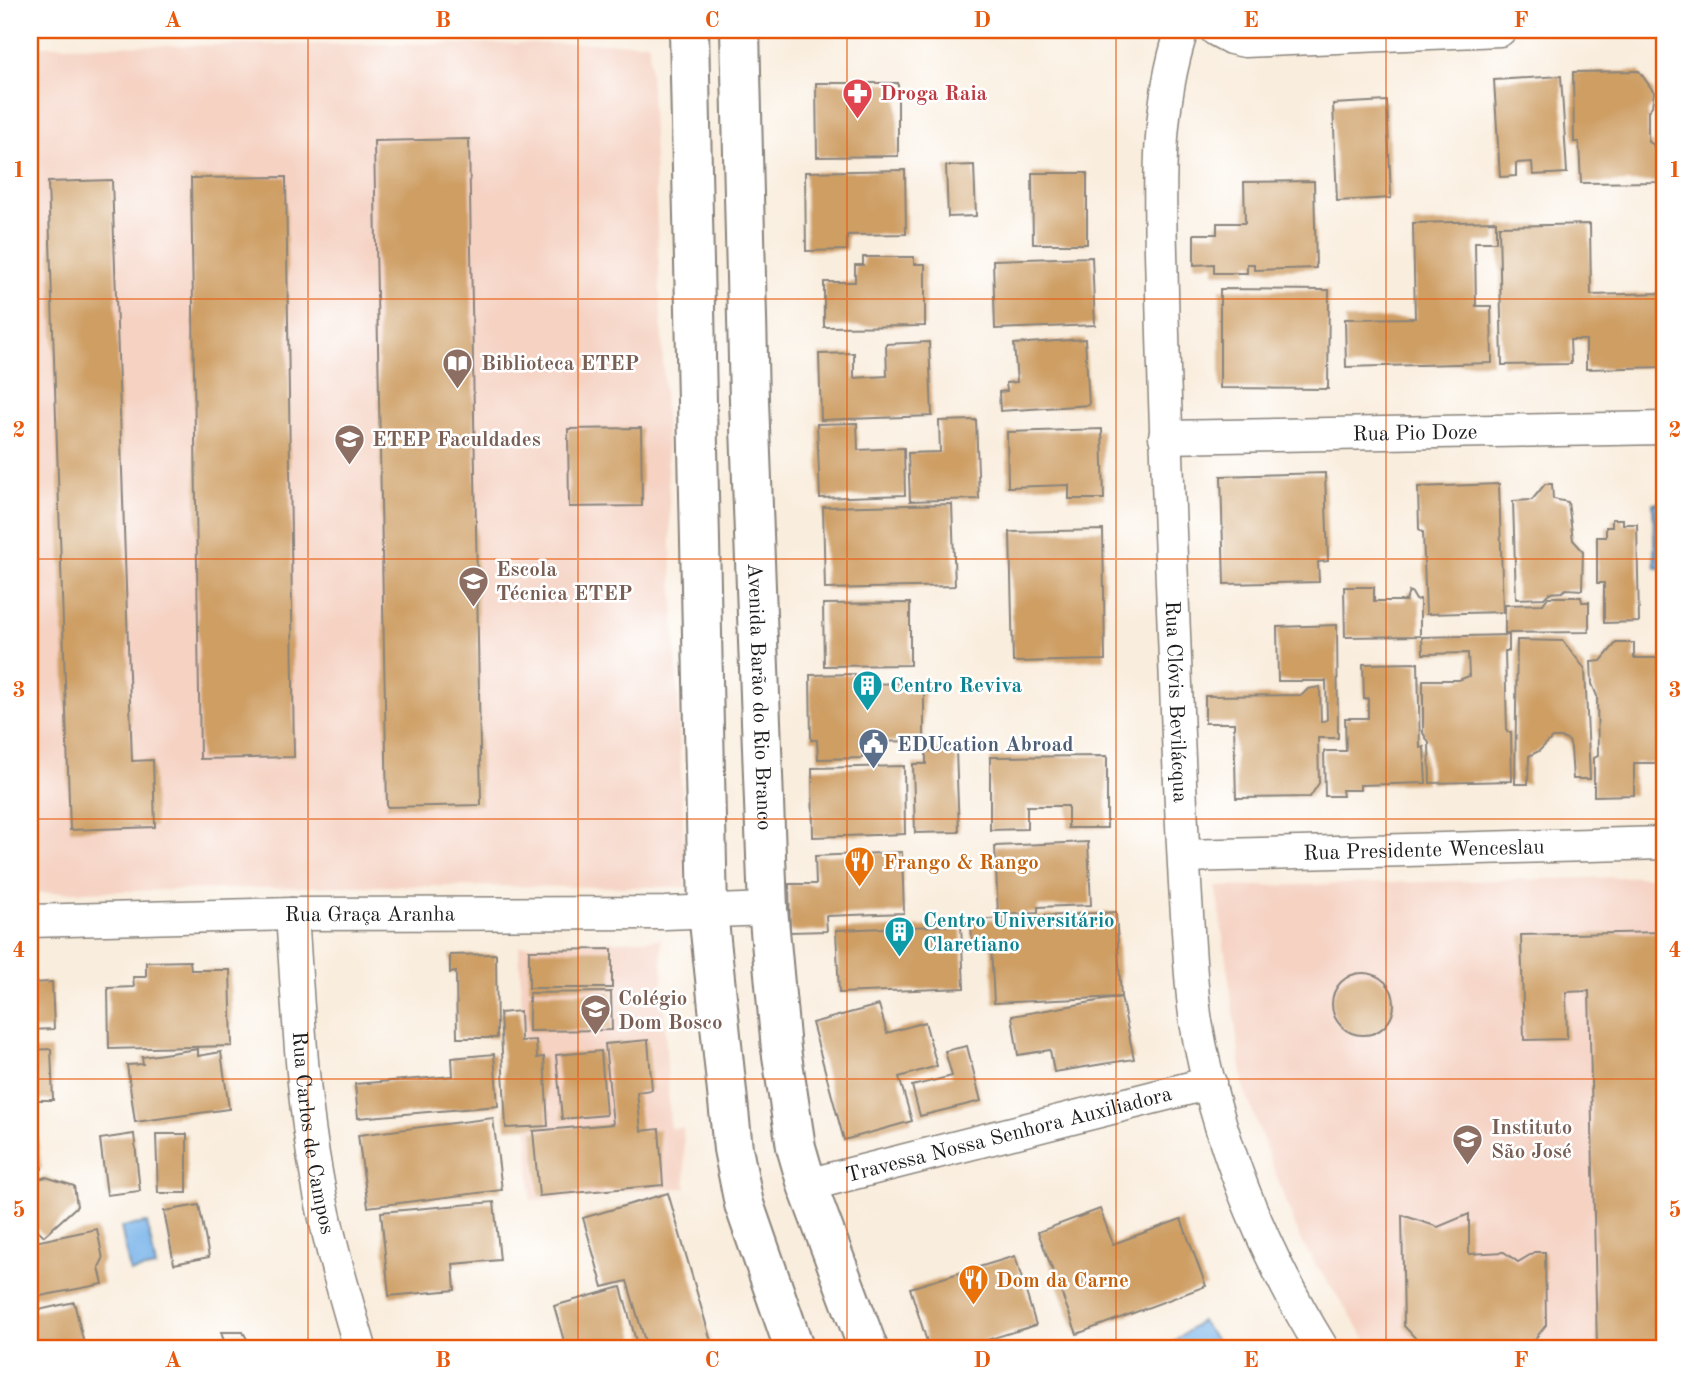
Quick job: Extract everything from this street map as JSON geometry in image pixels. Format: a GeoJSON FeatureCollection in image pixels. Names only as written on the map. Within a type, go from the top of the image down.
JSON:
{"type":"FeatureCollection","features":[{"type":"Feature","properties":{"kind":"main road"},"geometry":{"type":"LineString","coordinates":[[689,30],[708,912],[733,1149],[744,1204],[794,1348]]}},
{"type":"Feature","properties":{"kind":"main road","name":"Avenida Barão do Rio Branco"},"geometry":{"type":"LineString","coordinates":[[740,30],[749,400],[768,909],[781,1049],[796,1147],[807,1185],[868,1348]]}},
{"type":"Feature","properties":{"kind":"street","name":"Rua Clóvis Bevilácqua"},"geometry":{"type":"LineString","coordinates":[[1182,30],[1171,62],[1159,169],[1165,437],[1184,856],[1196,1020],[1210,1083],[1233,1164],[1268,1249],[1322,1348]]}},
{"type":"Feature","properties":{"kind":"street"},"geometry":{"type":"LineString","coordinates":[[1216,30],[1231,38],[1245,41],[1278,35],[1500,30]]}},
{"type":"Feature","properties":{"kind":"street","name":"Rua Pio Doze"},"geometry":{"type":"LineString","coordinates":[[1165,437],[1664,428]]}},
{"type":"Feature","properties":{"kind":"street","name":"Rua Presidente Wenceslau"},"geometry":{"type":"LineString","coordinates":[[1184,856],[1664,843]]}},
{"type":"Feature","properties":{"kind":"street","name":"Rua Graça Aranha"},"geometry":{"type":"LineString","coordinates":[[30,921],[292,914],[708,912],[768,909]]}},
{"type":"Feature","properties":{"kind":"street","name":"Rua Carlos de Campos"},"geometry":{"type":"LineString","coordinates":[[292,914],[304,1090],[317,1180],[334,1256],[360,1348]]}},
{"type":"Feature","properties":{"kind":"street","name":"Travessa Nossa Senhora Auxiliadora"},"geometry":{"type":"LineString","coordinates":[[807,1185],[1210,1083]]}},
{"type":"Feature","properties":{"kind":"shaded area","name":"ETEP Faculdades"},"geometry":{"type":"Polygon","coordinates":[[[649,43],[686,887],[351,886],[30,893],[30,46],[649,43]]]}},
{"type":"Feature","properties":{"kind":"shaded area","name":"Instituto São José"},"geometry":{"type":"Polygon","coordinates":[[[1664,876],[1664,1348],[1372,1348],[1301,1242],[1244,1089],[1216,887],[1664,876]]]}},
{"type":"Feature","properties":{"kind":"shaded area","name":"Colégio Dom Bosco"},"geometry":{"type":"Polygon","coordinates":[[[661,939],[670,1128],[683,1128],[686,1188],[604,1191],[604,1196],[531,1200],[519,946],[661,939]]]}},
{"type":"Feature","properties":{"kind":"water"},"geometry":{"type":"Polygon","coordinates":[[[1653,503],[1664,503],[1664,568],[1655,568],[1653,503]]]}},
{"type":"Feature","properties":{"kind":"water"},"geometry":{"type":"Polygon","coordinates":[[[147,1223],[156,1267],[130,1272],[121,1227],[147,1223]]]}},
{"type":"Feature","properties":{"kind":"water"},"geometry":{"type":"Polygon","coordinates":[[[1201,1321],[1216,1340],[1205,1348],[1166,1348],[1201,1321]]]}},
{"type":"Feature","properties":{"kind":"building"},"geometry":{"type":"Polygon","coordinates":[[[1639,71],[1654,92],[1652,106],[1648,111],[1648,142],[1653,144],[1658,182],[1581,183],[1579,142],[1574,142],[1573,72],[1639,71]]]}},
{"type":"Feature","properties":{"kind":"building"},"geometry":{"type":"Polygon","coordinates":[[[1561,76],[1567,173],[1533,175],[1532,162],[1516,163],[1516,176],[1500,177],[1494,80],[1561,76]]]}},
{"type":"Feature","properties":{"kind":"building","name":"Droga Raia"},"geometry":{"type":"Polygon","coordinates":[[[816,83],[898,83],[898,156],[817,157],[816,83]]]}},
{"type":"Feature","properties":{"kind":"building"},"geometry":{"type":"Polygon","coordinates":[[[1387,101],[1391,198],[1337,201],[1333,104],[1387,101]]]}},
{"type":"Feature","properties":{"kind":"building"},"geometry":{"type":"Polygon","coordinates":[[[1664,120],[1664,130],[1659,130],[1659,121],[1664,120]]]}},
{"type":"Feature","properties":{"kind":"building"},"geometry":{"type":"Polygon","coordinates":[[[469,139],[481,805],[387,807],[374,141],[469,139]]]}},
{"type":"Feature","properties":{"kind":"building"},"geometry":{"type":"Polygon","coordinates":[[[974,165],[976,216],[948,217],[946,166],[974,165]]]}},
{"type":"Feature","properties":{"kind":"building"},"geometry":{"type":"Polygon","coordinates":[[[905,170],[906,234],[847,235],[847,250],[806,251],[805,172],[905,170]]]}},
{"type":"Feature","properties":{"kind":"building"},"geometry":{"type":"Polygon","coordinates":[[[1032,173],[1087,173],[1087,244],[1033,244],[1032,173]]]}},
{"type":"Feature","properties":{"kind":"building"},"geometry":{"type":"Polygon","coordinates":[[[286,177],[294,757],[200,759],[191,178],[286,177]]]}},
{"type":"Feature","properties":{"kind":"building"},"geometry":{"type":"Polygon","coordinates":[[[112,180],[132,761],[153,760],[155,827],[70,830],[48,182],[112,180]]]}},
{"type":"Feature","properties":{"kind":"building"},"geometry":{"type":"Polygon","coordinates":[[[1314,181],[1316,268],[1254,270],[1254,264],[1247,264],[1247,273],[1214,273],[1214,264],[1194,265],[1194,234],[1217,234],[1217,223],[1245,223],[1244,182],[1314,181]]]}},
{"type":"Feature","properties":{"kind":"building"},"geometry":{"type":"Polygon","coordinates":[[[1496,221],[1496,242],[1475,242],[1476,306],[1491,306],[1492,363],[1346,367],[1345,319],[1415,318],[1413,223],[1496,221]]]}},
{"type":"Feature","properties":{"kind":"building"},"geometry":{"type":"Polygon","coordinates":[[[1590,224],[1591,295],[1663,293],[1664,367],[1586,369],[1586,340],[1570,340],[1571,364],[1502,365],[1499,226],[1590,224]]]}},
{"type":"Feature","properties":{"kind":"building"},"geometry":{"type":"Polygon","coordinates":[[[863,257],[914,257],[914,264],[925,264],[925,326],[824,327],[824,282],[855,282],[855,265],[863,265],[863,257]]]}},
{"type":"Feature","properties":{"kind":"building"},"geometry":{"type":"Polygon","coordinates":[[[1092,257],[1095,325],[995,329],[993,260],[1092,257]]]}},
{"type":"Feature","properties":{"kind":"building"},"geometry":{"type":"Polygon","coordinates":[[[1220,289],[1329,290],[1328,389],[1220,388],[1220,289]]]}},
{"type":"Feature","properties":{"kind":"building"},"geometry":{"type":"Polygon","coordinates":[[[1085,339],[1089,405],[1000,411],[999,392],[1007,391],[1006,383],[1017,382],[1014,344],[1085,339]]]}},
{"type":"Feature","properties":{"kind":"building"},"geometry":{"type":"Polygon","coordinates":[[[929,342],[932,416],[821,420],[819,354],[854,353],[854,378],[887,376],[886,344],[929,342]]]}},
{"type":"Feature","properties":{"kind":"building"},"geometry":{"type":"Polygon","coordinates":[[[976,420],[979,499],[910,501],[908,453],[940,452],[939,421],[976,420]]]}},
{"type":"Feature","properties":{"kind":"building"},"geometry":{"type":"Polygon","coordinates":[[[857,423],[858,450],[904,448],[905,495],[820,498],[817,424],[857,423]]]}},
{"type":"Feature","properties":{"kind":"building"},"geometry":{"type":"Polygon","coordinates":[[[641,428],[642,506],[569,507],[568,429],[641,428]]]}},
{"type":"Feature","properties":{"kind":"building"},"geometry":{"type":"Polygon","coordinates":[[[1102,429],[1104,499],[1069,499],[1069,485],[1008,487],[1007,432],[1102,429]]]}},
{"type":"Feature","properties":{"kind":"building"},"geometry":{"type":"Polygon","coordinates":[[[1325,473],[1328,561],[1318,562],[1319,582],[1224,584],[1221,476],[1325,473]]]}},
{"type":"Feature","properties":{"kind":"building"},"geometry":{"type":"Polygon","coordinates":[[[1499,484],[1503,612],[1426,614],[1423,532],[1419,529],[1418,487],[1499,484]]]}},
{"type":"Feature","properties":{"kind":"building"},"geometry":{"type":"Polygon","coordinates":[[[1545,484],[1552,484],[1553,499],[1568,502],[1573,540],[1583,551],[1582,590],[1566,589],[1549,593],[1544,598],[1516,599],[1513,501],[1532,500],[1545,484]]]}},
{"type":"Feature","properties":{"kind":"building"},"geometry":{"type":"Polygon","coordinates":[[[952,504],[955,586],[825,589],[823,507],[952,504]]]}},
{"type":"Feature","properties":{"kind":"building"},"geometry":{"type":"Polygon","coordinates":[[[1612,519],[1623,519],[1623,524],[1637,524],[1639,622],[1604,623],[1604,583],[1597,583],[1597,537],[1606,537],[1606,527],[1612,527],[1612,519]]]}},
{"type":"Feature","properties":{"kind":"building"},"geometry":{"type":"Polygon","coordinates":[[[1103,530],[1105,660],[1013,662],[1010,532],[1103,530]]]}},
{"type":"Feature","properties":{"kind":"building"},"geometry":{"type":"Polygon","coordinates":[[[1344,587],[1374,587],[1374,601],[1406,601],[1409,591],[1416,600],[1420,599],[1420,636],[1345,637],[1344,587]]]}},
{"type":"Feature","properties":{"kind":"building"},"geometry":{"type":"Polygon","coordinates":[[[1548,597],[1581,597],[1582,602],[1589,602],[1589,632],[1505,633],[1505,605],[1543,604],[1548,597]]]}},
{"type":"Feature","properties":{"kind":"building"},"geometry":{"type":"Polygon","coordinates":[[[910,603],[910,665],[824,666],[823,604],[910,603]]]}},
{"type":"Feature","properties":{"kind":"building"},"geometry":{"type":"Polygon","coordinates":[[[1337,625],[1338,738],[1318,738],[1319,783],[1310,797],[1236,798],[1234,723],[1205,723],[1205,696],[1302,695],[1308,689],[1320,687],[1321,722],[1327,720],[1326,681],[1278,681],[1277,627],[1337,625]]]}},
{"type":"Feature","properties":{"kind":"building"},"geometry":{"type":"Polygon","coordinates":[[[1509,635],[1509,651],[1505,651],[1507,732],[1511,732],[1512,781],[1430,783],[1429,743],[1423,733],[1423,680],[1459,680],[1469,676],[1468,653],[1423,654],[1422,637],[1509,635]]]}},
{"type":"Feature","properties":{"kind":"building"},"geometry":{"type":"Polygon","coordinates":[[[1517,640],[1563,641],[1585,669],[1590,779],[1573,779],[1569,741],[1552,738],[1539,751],[1529,756],[1528,784],[1515,784],[1517,640]]]}},
{"type":"Feature","properties":{"kind":"building"},"geometry":{"type":"Polygon","coordinates":[[[1616,643],[1634,643],[1634,658],[1664,658],[1664,763],[1634,763],[1634,795],[1594,796],[1594,758],[1598,756],[1597,696],[1592,684],[1591,662],[1601,661],[1616,643]]]}},
{"type":"Feature","properties":{"kind":"building"},"geometry":{"type":"Polygon","coordinates":[[[1418,663],[1420,748],[1424,747],[1426,783],[1360,785],[1360,790],[1342,790],[1343,796],[1325,796],[1324,751],[1346,751],[1345,718],[1368,718],[1368,698],[1364,699],[1363,664],[1418,663]]]}},
{"type":"Feature","properties":{"kind":"building","name":"Centro Reviva"},"geometry":{"type":"Polygon","coordinates":[[[855,674],[855,684],[924,683],[924,741],[862,742],[862,758],[818,759],[817,740],[811,740],[810,675],[855,674]]]}},
{"type":"Feature","properties":{"kind":"building"},"geometry":{"type":"Polygon","coordinates":[[[956,750],[959,832],[915,833],[913,764],[926,764],[926,751],[956,750]]]}},
{"type":"Feature","properties":{"kind":"building"},"geometry":{"type":"Polygon","coordinates":[[[1107,756],[1107,828],[1068,828],[1068,806],[1027,806],[1027,829],[990,830],[990,757],[1107,756]]]}},
{"type":"Feature","properties":{"kind":"building"},"geometry":{"type":"Polygon","coordinates":[[[904,766],[905,834],[813,837],[812,768],[904,766]]]}},
{"type":"Feature","properties":{"kind":"building"},"geometry":{"type":"Polygon","coordinates":[[[1088,842],[1091,905],[1038,907],[1038,913],[998,915],[995,846],[1088,842]]]}},
{"type":"Feature","properties":{"kind":"building","name":"Frango & Rango"},"geometry":{"type":"Polygon","coordinates":[[[902,852],[904,913],[826,916],[827,931],[790,932],[789,884],[816,884],[815,856],[902,852]]]}},
{"type":"Feature","properties":{"kind":"building"},"geometry":{"type":"Polygon","coordinates":[[[1116,912],[1121,997],[994,1003],[991,948],[972,943],[971,920],[1116,912]]]}},
{"type":"Feature","properties":{"kind":"building","name":"Centro Universitário Claretiano"},"geometry":{"type":"Polygon","coordinates":[[[961,925],[964,988],[839,993],[836,930],[961,925]]]}},
{"type":"Feature","properties":{"kind":"building"},"geometry":{"type":"Polygon","coordinates":[[[1664,932],[1664,1348],[1597,1348],[1589,991],[1566,992],[1567,1039],[1524,1040],[1521,935],[1664,932]]]}},
{"type":"Feature","properties":{"kind":"building"},"geometry":{"type":"Polygon","coordinates":[[[612,949],[612,988],[529,988],[529,950],[612,949]]]}},
{"type":"Feature","properties":{"kind":"building"},"geometry":{"type":"Polygon","coordinates":[[[496,954],[497,1038],[457,1038],[456,972],[450,973],[450,955],[496,954]]]}},
{"type":"Feature","properties":{"kind":"building"},"geometry":{"type":"Polygon","coordinates":[[[190,961],[191,970],[230,970],[232,1046],[109,1049],[108,988],[134,987],[133,977],[146,977],[146,962],[190,961]]]}},
{"type":"Feature","properties":{"kind":"building"},"geometry":{"type":"Polygon","coordinates":[[[1363,973],[1385,982],[1394,1004],[1385,1026],[1363,1035],[1341,1026],[1332,1004],[1341,982],[1363,973]]]}},
{"type":"Feature","properties":{"kind":"building"},"geometry":{"type":"Polygon","coordinates":[[[52,982],[54,1029],[30,1030],[30,983],[52,982]]]}},
{"type":"Feature","properties":{"kind":"building"},"geometry":{"type":"Polygon","coordinates":[[[611,992],[612,1030],[529,1031],[529,993],[611,992]]]}},
{"type":"Feature","properties":{"kind":"building"},"geometry":{"type":"Polygon","coordinates":[[[1121,997],[1134,1059],[1054,1072],[1050,1050],[1018,1055],[1012,1016],[1121,997]]]}},
{"type":"Feature","properties":{"kind":"building"},"geometry":{"type":"Polygon","coordinates":[[[879,1005],[887,1033],[925,1022],[937,1066],[899,1077],[912,1121],[844,1140],[812,1023],[879,1005]]]}},
{"type":"Feature","properties":{"kind":"building"},"geometry":{"type":"Polygon","coordinates":[[[520,1011],[521,1041],[536,1040],[537,1058],[544,1057],[548,1126],[506,1128],[500,1013],[520,1011]]]}},
{"type":"Feature","properties":{"kind":"building"},"geometry":{"type":"Polygon","coordinates":[[[648,1040],[652,1090],[637,1092],[641,1131],[659,1129],[663,1185],[539,1196],[533,1131],[613,1124],[605,1044],[648,1040]]]}},
{"type":"Feature","properties":{"kind":"building"},"geometry":{"type":"Polygon","coordinates":[[[967,1046],[981,1101],[920,1116],[912,1086],[952,1076],[945,1051],[967,1046]]]}},
{"type":"Feature","properties":{"kind":"building"},"geometry":{"type":"Polygon","coordinates":[[[51,1049],[53,1100],[30,1100],[30,1050],[51,1049]]]}},
{"type":"Feature","properties":{"kind":"building"},"geometry":{"type":"Polygon","coordinates":[[[198,1049],[198,1056],[221,1052],[229,1109],[135,1122],[127,1065],[143,1064],[142,1057],[198,1049]]]}},
{"type":"Feature","properties":{"kind":"building"},"geometry":{"type":"Polygon","coordinates":[[[601,1051],[606,1115],[562,1119],[556,1055],[601,1051]]]}},
{"type":"Feature","properties":{"kind":"building"},"geometry":{"type":"Polygon","coordinates":[[[494,1054],[498,1106],[358,1118],[355,1084],[453,1076],[452,1058],[494,1054]]]}},
{"type":"Feature","properties":{"kind":"building"},"geometry":{"type":"Polygon","coordinates":[[[30,1116],[34,1116],[42,1169],[30,1170],[30,1116]]]}},
{"type":"Feature","properties":{"kind":"building"},"geometry":{"type":"Polygon","coordinates":[[[493,1118],[502,1190],[368,1207],[358,1135],[493,1118]]]}},
{"type":"Feature","properties":{"kind":"building"},"geometry":{"type":"Polygon","coordinates":[[[134,1134],[140,1191],[107,1195],[100,1139],[134,1134]]]}},
{"type":"Feature","properties":{"kind":"building"},"geometry":{"type":"Polygon","coordinates":[[[156,1134],[187,1134],[187,1193],[158,1193],[156,1134]]]}},
{"type":"Feature","properties":{"kind":"building"},"geometry":{"type":"Polygon","coordinates":[[[46,1177],[74,1186],[77,1206],[44,1236],[37,1229],[30,1235],[30,1181],[46,1177]]]}},
{"type":"Feature","properties":{"kind":"building"},"geometry":{"type":"Polygon","coordinates":[[[668,1193],[713,1348],[647,1348],[627,1281],[603,1287],[583,1218],[668,1193]]]}},
{"type":"Feature","properties":{"kind":"building"},"geometry":{"type":"Polygon","coordinates":[[[494,1202],[500,1260],[453,1264],[455,1290],[389,1296],[381,1212],[494,1202]]]}},
{"type":"Feature","properties":{"kind":"building"},"geometry":{"type":"Polygon","coordinates":[[[199,1205],[209,1257],[174,1264],[164,1211],[199,1205]]]}},
{"type":"Feature","properties":{"kind":"building"},"geometry":{"type":"Polygon","coordinates":[[[1100,1209],[1113,1244],[1181,1219],[1206,1286],[1077,1334],[1038,1232],[1100,1209]]]}},
{"type":"Feature","properties":{"kind":"building"},"geometry":{"type":"Polygon","coordinates":[[[1469,1214],[1469,1254],[1504,1252],[1518,1262],[1535,1252],[1545,1252],[1546,1325],[1535,1339],[1543,1348],[1413,1348],[1419,1342],[1404,1326],[1402,1215],[1438,1227],[1469,1214]]]}},
{"type":"Feature","properties":{"kind":"building"},"geometry":{"type":"Polygon","coordinates":[[[97,1229],[103,1259],[99,1267],[103,1284],[30,1298],[30,1243],[97,1229]]]}},
{"type":"Feature","properties":{"kind":"building","name":"Dom da Carne"},"geometry":{"type":"Polygon","coordinates":[[[1015,1256],[1036,1325],[961,1348],[929,1348],[910,1288],[1015,1256]]]}},
{"type":"Feature","properties":{"kind":"building"},"geometry":{"type":"Polygon","coordinates":[[[621,1287],[638,1348],[566,1348],[554,1306],[621,1287]]]}},
{"type":"Feature","properties":{"kind":"building"},"geometry":{"type":"Polygon","coordinates":[[[74,1302],[85,1348],[30,1348],[30,1312],[74,1302]]]}},
{"type":"Feature","properties":{"kind":"building"},"geometry":{"type":"Polygon","coordinates":[[[221,1332],[243,1332],[252,1348],[226,1348],[221,1332]]]}},
{"type":"Feature","properties":{"kind":"building"},"geometry":{"type":"Polygon","coordinates":[[[1047,1342],[1051,1348],[1030,1348],[1047,1342]]]}},
{"type":"Feature","properties":{"kind":"place","name":"Droga Raia"},"geometry":{"type":"Point","coordinates":[857,120]}},
{"type":"Feature","properties":{"kind":"place","name":"Biblioteca ETEP"},"geometry":{"type":"Point","coordinates":[458,390]}},
{"type":"Feature","properties":{"kind":"place","name":"ETEP Faculdades"},"geometry":{"type":"Point","coordinates":[349,466]}},
{"type":"Feature","properties":{"kind":"place","name":"Escola Técnica ETEP"},"geometry":{"type":"Point","coordinates":[473,608]}},
{"type":"Feature","properties":{"kind":"place","name":"Centro Reviva"},"geometry":{"type":"Point","coordinates":[867,712]}},
{"type":"Feature","properties":{"kind":"place","name":"EDUcation Abroad"},"geometry":{"type":"Point","coordinates":[874,771]}},
{"type":"Feature","properties":{"kind":"place","name":"Frango & Rango"},"geometry":{"type":"Point","coordinates":[860,889]}},
{"type":"Feature","properties":{"kind":"place","name":"Centro Universitário Claretiano"},"geometry":{"type":"Point","coordinates":[900,959]}},
{"type":"Feature","properties":{"kind":"place","name":"Colégio Dom Bosco"},"geometry":{"type":"Point","coordinates":[595,1037]}},
{"type":"Feature","properties":{"kind":"place","name":"Instituto São José"},"geometry":{"type":"Point","coordinates":[1468,1166]}},
{"type":"Feature","properties":{"kind":"place","name":"Dom da Carne"},"geometry":{"type":"Point","coordinates":[973,1307]}}]}
